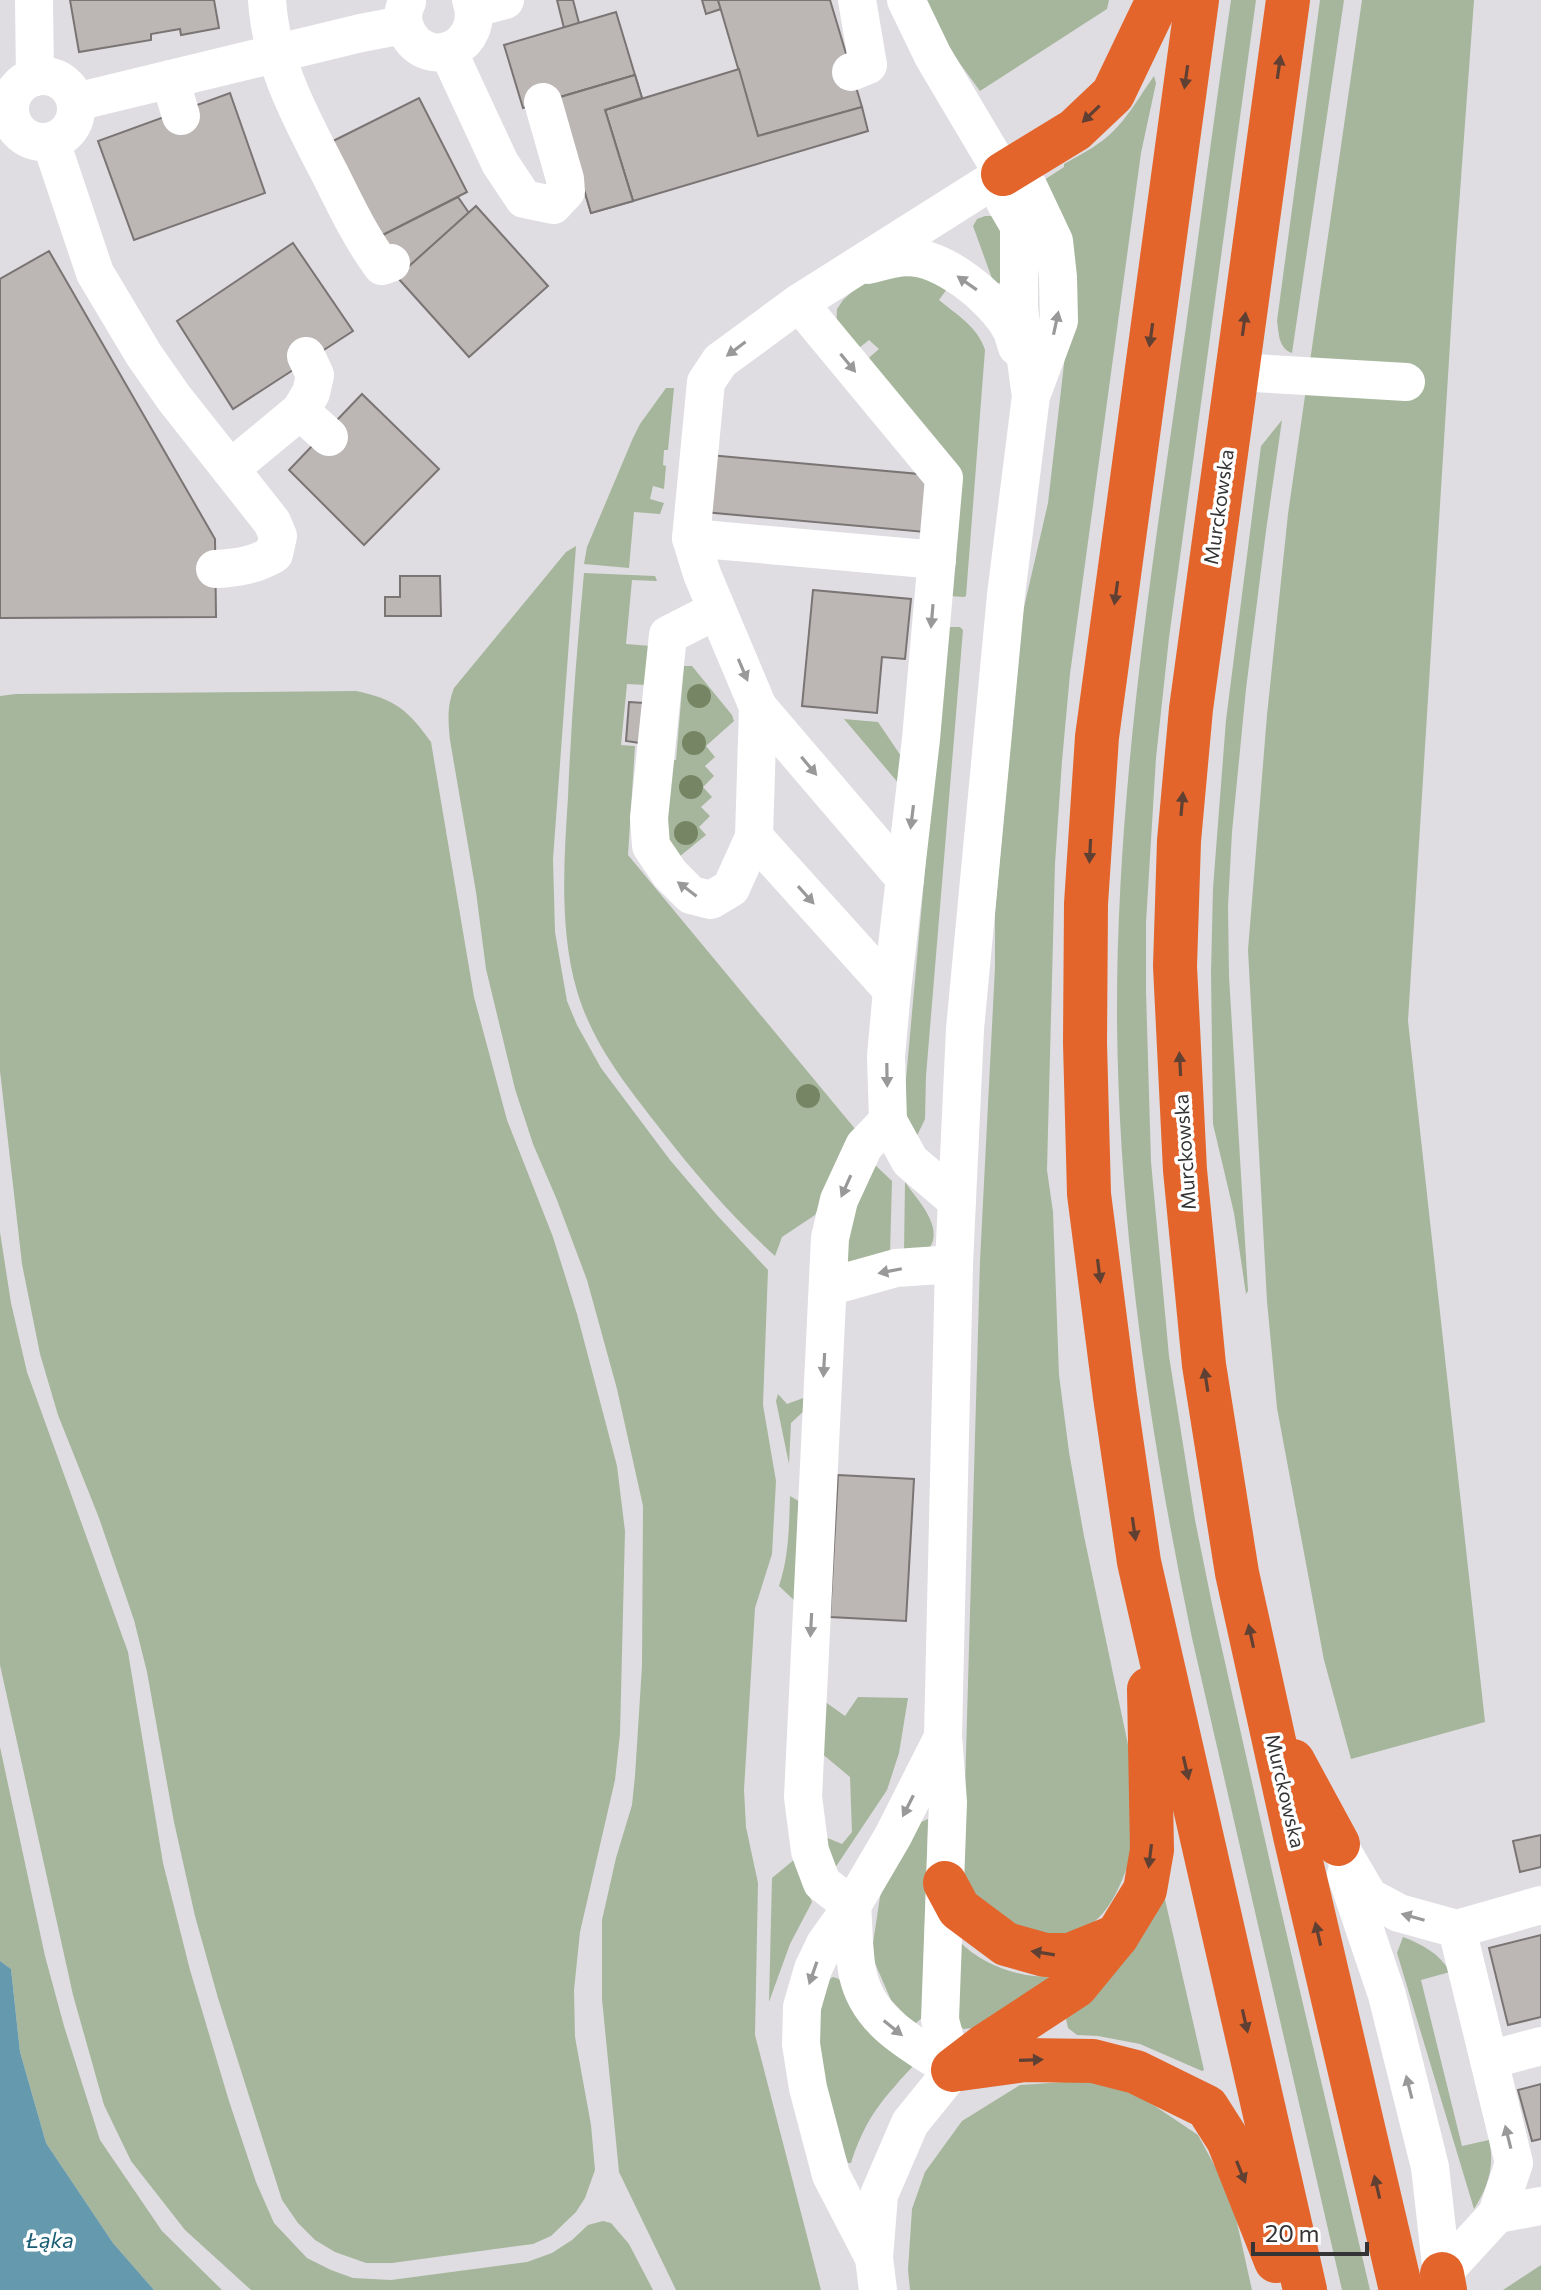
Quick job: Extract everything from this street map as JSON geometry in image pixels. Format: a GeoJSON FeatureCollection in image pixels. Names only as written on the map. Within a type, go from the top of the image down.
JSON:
{"type":"FeatureCollection","features":[{"type":"Feature","properties":{"kind":"highway"},"geometry":{"type":"LineString","coordinates":[[1003,174],[1075,130],[1113,94],[1158,0]]}},
{"type":"Feature","properties":{"kind":"highway"},"geometry":{"type":"LineString","coordinates":[[1197,0],[1097,737],[1086,904],[1085,1043],[1089,1194],[1115,1397],[1148,1610],[1208,1859],[1305,2290]]}},
{"type":"Feature","properties":{"kind":"highway","name":"Murckowska"},"geometry":{"type":"LineString","coordinates":[[1288,0],[1191,709],[1179,841],[1175,966],[1185,1170],[1204,1365],[1237,1573],[1401,2290]]}},
{"type":"Feature","properties":{"kind":"highway"},"geometry":{"type":"LineString","coordinates":[[953,2070],[1076,1986],[1117,1936],[1145,1890],[1152,1850],[1148,1610]]}},
{"type":"Feature","properties":{"kind":"highway"},"geometry":{"type":"LineString","coordinates":[[1267,1713],[1338,1844]]}},
{"type":"Feature","properties":{"kind":"highway"},"geometry":{"type":"LineString","coordinates":[[945,1883],[959,1909],[1006,1944],[1045,1955],[1070,1955],[1117,1936]]}},
{"type":"Feature","properties":{"kind":"highway"},"geometry":{"type":"LineString","coordinates":[[953,2070],[1025,2060],[1093,2061],[1136,2072],[1207,2107],[1228,2140],[1288,2290]]}},
{"type":"Feature","properties":{"kind":"street"},"geometry":{"type":"LineString","coordinates":[[34,0],[35,77]]}},
{"type":"Feature","properties":{"kind":"street"},"geometry":{"type":"LineString","coordinates":[[267,0],[275,53],[294,104],[366,244],[382,266],[391,263]]}},
{"type":"Feature","properties":{"kind":"street"},"geometry":{"type":"LineString","coordinates":[[851,72],[868,65],[857,0]]}},
{"type":"Feature","properties":{"kind":"street"},"geometry":{"type":"LineString","coordinates":[[906,0],[933,56],[1003,174],[1005,202],[1019,226],[1019,308],[1031,396],[1006,595],[967,1014],[954,1264],[943,1736],[948,1802],[940,2020],[953,2070]]}},
{"type":"Feature","properties":{"kind":"street"},"geometry":{"type":"LineString","coordinates":[[76,102],[275,53],[405,12],[411,40],[425,50],[442,53],[459,46],[471,33],[483,3]]}},
{"type":"Feature","properties":{"kind":"street"},"geometry":{"type":"LineString","coordinates":[[448,51],[500,163],[524,199],[553,205],[566,191],[565,179],[543,102]]}},
{"type":"Feature","properties":{"kind":"street"},"geometry":{"type":"LineString","coordinates":[[42,75],[64,82],[76,102],[75,119],[67,133],[51,142],[29,140],[12,125],[9,102],[20,83],[35,77],[42,75]]}},
{"type":"Feature","properties":{"kind":"street"},"geometry":{"type":"LineString","coordinates":[[170,79],[181,116]]}},
{"type":"Feature","properties":{"kind":"street"},"geometry":{"type":"LineString","coordinates":[[51,142],[95,273],[144,355],[272,522],[278,536],[274,554],[261,561],[239,568],[215,569]]}},
{"type":"Feature","properties":{"kind":"street"},"geometry":{"type":"LineString","coordinates":[[905,879],[758,707],[702,574],[691,538],[706,382],[720,361],[799,303],[1003,174]]}},
{"type":"Feature","properties":{"kind":"street"},"geometry":{"type":"LineString","coordinates":[[854,268],[906,257],[929,261],[970,284],[991,302],[1012,331],[1031,396]]}},
{"type":"Feature","properties":{"kind":"street"},"geometry":{"type":"LineString","coordinates":[[799,303],[944,478],[921,739],[886,1056],[888,1121],[910,1161],[957,1201]]}},
{"type":"Feature","properties":{"kind":"street"},"geometry":{"type":"LineString","coordinates":[[230,469],[300,411],[311,393],[315,375],[306,356]]}},
{"type":"Feature","properties":{"kind":"street"},"geometry":{"type":"LineString","coordinates":[[1237,372],[1406,382]]}},
{"type":"Feature","properties":{"kind":"street"},"geometry":{"type":"LineString","coordinates":[[300,411],[329,437]]}},
{"type":"Feature","properties":{"kind":"street"},"geometry":{"type":"LineString","coordinates":[[691,538],[937,560]]}},
{"type":"Feature","properties":{"kind":"street"},"geometry":{"type":"LineString","coordinates":[[717,610],[668,635],[649,818],[651,846],[670,874],[691,895],[711,900],[731,888],[754,837],[758,707]]}},
{"type":"Feature","properties":{"kind":"street"},"geometry":{"type":"LineString","coordinates":[[754,837],[892,990]]}},
{"type":"Feature","properties":{"kind":"street"},"geometry":{"type":"LineString","coordinates":[[888,1121],[864,1146],[839,1200],[830,1238],[803,1797],[810,1851],[822,1883],[852,1906],[858,1976],[867,1998],[886,2026],[953,2070]]}},
{"type":"Feature","properties":{"kind":"street"},"geometry":{"type":"LineString","coordinates":[[828,1287],[896,1268],[954,1264]]}},
{"type":"Feature","properties":{"kind":"street"},"geometry":{"type":"LineString","coordinates":[[876,2274],[831,2175],[808,2088],[801,2044],[802,2007],[813,1969],[825,1944],[852,1906],[893,1836],[943,1736]]}},
{"type":"Feature","properties":{"kind":"street"},"geometry":{"type":"LineString","coordinates":[[1338,1844],[1369,1897],[1399,1913],[1457,1929],[1541,1905]]}},
{"type":"Feature","properties":{"kind":"street"},"geometry":{"type":"LineString","coordinates":[[1338,1844],[1348,1883],[1387,1995],[1430,2167],[1443,2282]]}},
{"type":"Feature","properties":{"kind":"street"},"geometry":{"type":"LineString","coordinates":[[1443,2282],[1497,2214],[1514,2163],[1457,1929]]}},
{"type":"Feature","properties":{"kind":"street"},"geometry":{"type":"LineString","coordinates":[[1489,2060],[1541,2046]]}},
{"type":"Feature","properties":{"kind":"street"},"geometry":{"type":"LineString","coordinates":[[876,2274],[879,2195],[910,2123],[953,2070]]}},
{"type":"Feature","properties":{"kind":"street"},"geometry":{"type":"LineString","coordinates":[[1497,2214],[1541,2206]]}},
{"type":"Feature","properties":{"kind":"green space"},"geometry":{"type":"Polygon","coordinates":[[[924,0],[1109,0],[1107,9],[980,91],[917,5],[924,0]]]}},
{"type":"Feature","properties":{"kind":"green space"},"geometry":{"type":"Polygon","coordinates":[[[1231,0],[1256,0],[1169,638],[1156,758],[1146,923],[1151,1162],[1169,1356],[1195,1520],[1274,1880],[1370,2290],[1342,2290],[1192,1638],[1150,1408],[1131,1254],[1119,1100],[1117,1022],[1121,868],[1134,715],[1231,0]]]}},
{"type":"Feature","properties":{"kind":"green space"},"geometry":{"type":"Polygon","coordinates":[[[1320,0],[1344,0],[1292,353],[1282,344],[1277,321],[1320,0]]]}},
{"type":"Feature","properties":{"kind":"green space"},"geometry":{"type":"Polygon","coordinates":[[[1362,0],[1474,0],[1408,1021],[1485,1722],[1351,1759],[1324,1660],[1277,1408],[1267,1301],[1248,950],[1267,715],[1288,514],[1362,0]]]}},
{"type":"Feature","properties":{"kind":"green space"},"geometry":{"type":"Polygon","coordinates":[[[1154,76],[1156,83],[1141,153],[1070,674],[1055,864],[1047,1170],[1053,1212],[1059,1375],[1069,1452],[1130,1754],[1130,1870],[1126,1870],[1110,1904],[1094,1922],[1072,1934],[1053,1936],[998,1924],[965,1881],[963,1859],[980,1261],[995,913],[1022,616],[1048,503],[1073,286],[1044,180],[1110,134],[1154,76]]]}},
{"type":"Feature","properties":{"kind":"green space"},"geometry":{"type":"Polygon","coordinates":[[[985,216],[1001,220],[1005,282],[994,284],[973,226],[977,219],[985,216]]]}},
{"type":"Feature","properties":{"kind":"green space"},"geometry":{"type":"Polygon","coordinates":[[[888,275],[923,277],[947,289],[939,300],[972,328],[985,350],[964,597],[949,596],[958,492],[863,363],[879,349],[869,340],[854,352],[836,327],[837,309],[843,300],[864,281],[888,275]]]}},
{"type":"Feature","properties":{"kind":"green space"},"geometry":{"type":"Polygon","coordinates":[[[666,388],[674,388],[668,450],[664,450],[664,489],[653,486],[650,499],[664,503],[660,514],[634,512],[629,568],[584,564],[587,547],[633,438],[666,388]]]}},
{"type":"Feature","properties":{"kind":"green space"},"geometry":{"type":"Polygon","coordinates":[[[1282,420],[1246,689],[1228,906],[1246,1294],[1234,1213],[1213,1124],[1213,888],[1226,720],[1261,446],[1282,420]]]}},
{"type":"Feature","properties":{"kind":"green space"},"geometry":{"type":"Polygon","coordinates":[[[576,546],[553,859],[555,932],[567,1001],[601,1068],[670,1160],[768,1270],[763,1405],[776,1481],[772,1554],[755,1608],[744,1790],[746,1827],[758,1883],[755,2035],[821,2290],[676,2290],[619,2172],[602,1999],[602,1920],[632,1805],[635,1776],[642,1666],[643,1506],[617,1389],[587,1280],[533,1144],[515,1089],[486,969],[449,720],[454,688],[566,552],[576,546]]]}},
{"type":"Feature","properties":{"kind":"green space"},"geometry":{"type":"Polygon","coordinates":[[[584,573],[655,576],[657,581],[632,580],[626,644],[651,646],[646,685],[627,684],[621,745],[635,746],[628,855],[856,1130],[815,1215],[782,1237],[775,1256],[715,1196],[636,1097],[602,1047],[577,991],[567,943],[564,870],[584,573]]]}},
{"type":"Feature","properties":{"kind":"green space"},"geometry":{"type":"Polygon","coordinates":[[[947,627],[963,630],[925,1119],[915,1140],[906,1125],[904,1101],[947,627]]]}},
{"type":"Feature","properties":{"kind":"green space"},"geometry":{"type":"Polygon","coordinates":[[[684,666],[692,666],[734,721],[706,746],[715,757],[705,766],[714,776],[703,787],[712,797],[701,807],[710,816],[699,827],[706,835],[679,857],[664,841],[668,760],[676,760],[684,666]]]}},
{"type":"Feature","properties":{"kind":"green space"},"geometry":{"type":"Polygon","coordinates":[[[356,691],[381,698],[400,708],[431,742],[474,997],[507,1120],[553,1237],[577,1314],[617,1466],[625,1531],[620,1734],[615,1780],[580,1932],[574,1990],[575,2037],[591,2125],[595,2170],[585,2198],[576,2212],[551,2236],[533,2244],[392,2263],[366,2263],[335,2252],[315,2240],[282,2200],[195,1916],[134,1620],[99,1518],[58,1415],[40,1354],[22,1264],[0,1071],[0,696],[356,691]]]}},
{"type":"Feature","properties":{"kind":"green space"},"geometry":{"type":"Polygon","coordinates":[[[844,719],[878,722],[903,759],[900,785],[844,719]]]}},
{"type":"Feature","properties":{"kind":"green space"},"geometry":{"type":"Polygon","coordinates":[[[873,1163],[892,1181],[890,1254],[845,1265],[852,1205],[873,1163]]]}},
{"type":"Feature","properties":{"kind":"green space"},"geometry":{"type":"Polygon","coordinates":[[[905,1182],[932,1223],[933,1241],[929,1249],[904,1251],[905,1182]]]}},
{"type":"Feature","properties":{"kind":"green space"},"geometry":{"type":"Polygon","coordinates":[[[0,1232],[11,1303],[27,1372],[128,1652],[163,1863],[190,1970],[229,2101],[256,2182],[274,2223],[307,2258],[331,2270],[353,2278],[391,2280],[527,2262],[552,2253],[588,2225],[603,2221],[611,2223],[629,2244],[653,2290],[251,2290],[185,2230],[131,2161],[104,2105],[73,1995],[0,1665],[0,1232]]]}},
{"type":"Feature","properties":{"kind":"green space"},"geometry":{"type":"Polygon","coordinates":[[[778,1394],[787,1404],[806,1397],[807,1408],[791,1423],[789,1464],[776,1401],[778,1394]]]}},
{"type":"Feature","properties":{"kind":"green space"},"geometry":{"type":"Polygon","coordinates":[[[790,1496],[802,1503],[797,1603],[779,1586],[787,1553],[790,1496]]]}},
{"type":"Feature","properties":{"kind":"green space"},"geometry":{"type":"Polygon","coordinates":[[[858,1697],[908,1698],[899,1753],[887,1790],[833,1871],[823,1836],[842,1844],[852,1832],[850,1777],[820,1752],[824,1701],[845,1716],[858,1697]]]}},
{"type":"Feature","properties":{"kind":"green space"},"geometry":{"type":"Polygon","coordinates":[[[0,1747],[45,1956],[100,2140],[162,2231],[222,2290],[154,2290],[113,2243],[46,2143],[20,2052],[11,1969],[0,1961],[0,1747]]]}},
{"type":"Feature","properties":{"kind":"green space"},"geometry":{"type":"Polygon","coordinates":[[[928,1819],[922,2018],[916,2023],[891,2000],[874,1961],[873,1943],[880,1897],[888,1872],[921,1822],[928,1819]]]}},
{"type":"Feature","properties":{"kind":"green space"},"geometry":{"type":"Polygon","coordinates":[[[795,1859],[812,1902],[790,1944],[769,2002],[772,1878],[795,1859]]]}},
{"type":"Feature","properties":{"kind":"green space"},"geometry":{"type":"Polygon","coordinates":[[[1164,1895],[1202,2071],[1140,2044],[1077,2035],[1068,2028],[1066,2019],[1164,1895]]]}},
{"type":"Feature","properties":{"kind":"green space"},"geometry":{"type":"Polygon","coordinates":[[[1403,1937],[1430,1950],[1450,1972],[1421,1980],[1462,2146],[1489,2140],[1489,2176],[1474,2209],[1397,1953],[1403,1937]]]}},
{"type":"Feature","properties":{"kind":"green space"},"geometry":{"type":"Polygon","coordinates":[[[959,1941],[980,1958],[1004,1969],[1057,1977],[974,2028],[963,2029],[957,2021],[959,1941]]]}},
{"type":"Feature","properties":{"kind":"green space"},"geometry":{"type":"Polygon","coordinates":[[[833,1977],[839,1979],[913,2066],[874,2112],[851,2163],[848,2163],[831,2107],[820,2046],[822,2005],[833,1977]]]}},
{"type":"Feature","properties":{"kind":"green space"},"geometry":{"type":"Polygon","coordinates":[[[1095,2080],[1140,2096],[1198,2135],[1231,2196],[1252,2290],[910,2290],[908,2270],[912,2209],[925,2172],[962,2121],[1020,2085],[1095,2080]]]}},
{"type":"Feature","properties":{"kind":"green space"},"geometry":{"type":"Polygon","coordinates":[[[1541,2265],[1541,2290],[1503,2290],[1541,2265]]]}},
{"type":"Feature","properties":{"kind":"water","name":"Łąka"},"geometry":{"type":"Polygon","coordinates":[[[0,1961],[11,1969],[20,2052],[46,2143],[113,2243],[154,2290],[0,2290],[0,1961]]]}},
{"type":"Feature","properties":{"kind":"building"},"geometry":{"type":"Polygon","coordinates":[[[70,0],[214,0],[219,28],[181,35],[180,29],[151,34],[151,40],[79,52],[70,0]]]}},
{"type":"Feature","properties":{"kind":"building"},"geometry":{"type":"Polygon","coordinates":[[[557,0],[573,0],[579,23],[564,28],[557,0]]]}},
{"type":"Feature","properties":{"kind":"building"},"geometry":{"type":"Polygon","coordinates":[[[702,0],[718,0],[721,9],[706,14],[702,0]]]}},
{"type":"Feature","properties":{"kind":"building"},"geometry":{"type":"Polygon","coordinates":[[[718,0],[830,0],[862,107],[758,136],[718,0]]]}},
{"type":"Feature","properties":{"kind":"building"},"geometry":{"type":"Polygon","coordinates":[[[616,12],[635,75],[523,108],[504,45],[616,12]]]}},
{"type":"Feature","properties":{"kind":"building"},"geometry":{"type":"Polygon","coordinates":[[[739,69],[758,136],[862,107],[868,131],[633,201],[605,110],[739,69]]]}},
{"type":"Feature","properties":{"kind":"building"},"geometry":{"type":"Polygon","coordinates":[[[635,75],[642,98],[605,110],[633,201],[591,213],[557,98],[635,75]]]}},
{"type":"Feature","properties":{"kind":"building"},"geometry":{"type":"Polygon","coordinates":[[[635,75],[642,98],[605,110],[633,201],[591,213],[557,98],[635,75]]]}},
{"type":"Feature","properties":{"kind":"building"},"geometry":{"type":"Polygon","coordinates":[[[230,93],[265,193],[134,240],[98,141],[230,93]]]}},
{"type":"Feature","properties":{"kind":"building"},"geometry":{"type":"Polygon","coordinates":[[[419,98],[467,192],[373,240],[323,146],[419,98]]]}},
{"type":"Feature","properties":{"kind":"building"},"geometry":{"type":"Polygon","coordinates":[[[458,197],[469,213],[399,275],[375,239],[458,197]]]}},
{"type":"Feature","properties":{"kind":"building"},"geometry":{"type":"Polygon","coordinates":[[[476,206],[548,286],[469,357],[397,277],[476,206]]]}},
{"type":"Feature","properties":{"kind":"building"},"geometry":{"type":"Polygon","coordinates":[[[293,243],[353,331],[233,409],[177,321],[293,243]]]}},
{"type":"Feature","properties":{"kind":"building"},"geometry":{"type":"Polygon","coordinates":[[[49,251],[215,539],[216,617],[0,618],[0,279],[49,251]]]}},
{"type":"Feature","properties":{"kind":"building"},"geometry":{"type":"Polygon","coordinates":[[[362,394],[439,469],[364,545],[289,470],[362,394]]]}},
{"type":"Feature","properties":{"kind":"building"},"geometry":{"type":"Polygon","coordinates":[[[709,455],[930,475],[925,532],[704,512],[709,455]]]}},
{"type":"Feature","properties":{"kind":"building"},"geometry":{"type":"Polygon","coordinates":[[[400,576],[440,576],[441,616],[385,616],[385,597],[400,597],[400,576]]]}},
{"type":"Feature","properties":{"kind":"building"},"geometry":{"type":"Polygon","coordinates":[[[813,590],[911,599],[905,659],[882,657],[877,713],[802,706],[813,590]]]}},
{"type":"Feature","properties":{"kind":"building"},"geometry":{"type":"Polygon","coordinates":[[[629,702],[644,703],[640,743],[626,741],[629,702]]]}},
{"type":"Feature","properties":{"kind":"building"},"geometry":{"type":"Polygon","coordinates":[[[838,1475],[914,1479],[906,1621],[830,1617],[838,1475]]]}},
{"type":"Feature","properties":{"kind":"building"},"geometry":{"type":"Polygon","coordinates":[[[1541,1835],[1541,1867],[1520,1872],[1513,1841],[1541,1835]]]}},
{"type":"Feature","properties":{"kind":"building"},"geometry":{"type":"Polygon","coordinates":[[[1541,1935],[1541,2017],[1508,2025],[1489,1948],[1541,1935]]]}},
{"type":"Feature","properties":{"kind":"building"},"geometry":{"type":"Polygon","coordinates":[[[1541,2084],[1541,2139],[1532,2141],[1518,2090],[1541,2084]]]}}]}
